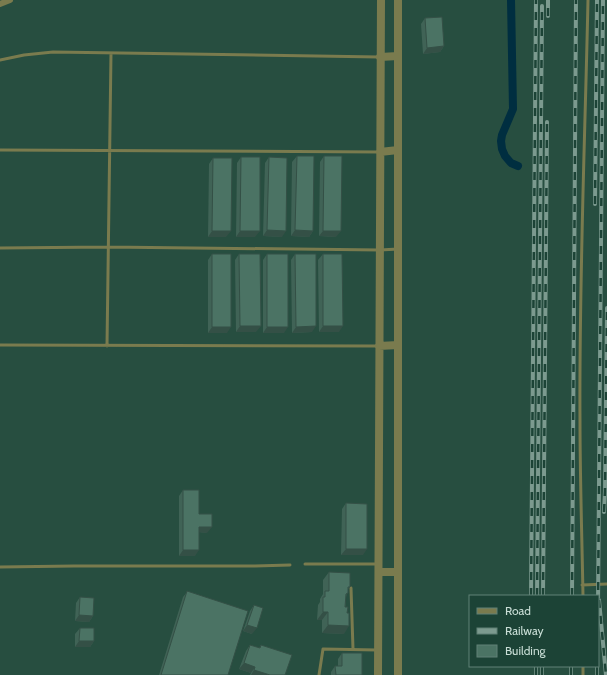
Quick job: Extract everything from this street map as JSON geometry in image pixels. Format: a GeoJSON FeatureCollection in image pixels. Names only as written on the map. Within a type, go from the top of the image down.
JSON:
{"type":"FeatureCollection","features":[{"type":"Feature","properties":{"kind":"street"},"geometry":{"type":"LineString","coordinates":[[0,4],[10,0]]}},
{"type":"Feature","properties":{"kind":"street"},"geometry":{"type":"LineString","coordinates":[[378,675],[380,0]]}},
{"type":"Feature","properties":{"kind":"street"},"geometry":{"type":"LineString","coordinates":[[398,0],[398,675]]}},
{"type":"Feature","properties":{"kind":"street"},"geometry":{"type":"LineString","coordinates":[[380,57],[398,56]]}},
{"type":"Feature","properties":{"kind":"street"},"geometry":{"type":"LineString","coordinates":[[380,152],[398,150]]}},
{"type":"Feature","properties":{"kind":"street"},"geometry":{"type":"LineString","coordinates":[[380,346],[398,345]]}},
{"type":"Feature","properties":{"kind":"street"},"geometry":{"type":"LineString","coordinates":[[379,568],[398,572]]}},
{"type":"Feature","properties":{"kind":"lane"},"geometry":{"type":"LineString","coordinates":[[582,595],[580,389],[588,0]]}},
{"type":"Feature","properties":{"kind":"lane"},"geometry":{"type":"LineString","coordinates":[[0,60],[24,55],[54,52],[380,57]]}},
{"type":"Feature","properties":{"kind":"lane"},"geometry":{"type":"LineString","coordinates":[[107,346],[111,53]]}},
{"type":"Feature","properties":{"kind":"lane"},"geometry":{"type":"LineString","coordinates":[[0,150],[380,152]]}},
{"type":"Feature","properties":{"kind":"lane"},"geometry":{"type":"LineString","coordinates":[[0,248],[108,247],[398,249]]}},
{"type":"Feature","properties":{"kind":"lane"},"geometry":{"type":"LineString","coordinates":[[0,345],[380,346]]}},
{"type":"Feature","properties":{"kind":"lane"},"geometry":{"type":"LineString","coordinates":[[304,564],[379,568]]}},
{"type":"Feature","properties":{"kind":"lane"},"geometry":{"type":"LineString","coordinates":[[0,567],[290,565]]}},
{"type":"Feature","properties":{"kind":"lane"},"geometry":{"type":"LineString","coordinates":[[582,585],[607,584]]}},
{"type":"Feature","properties":{"kind":"lane"},"geometry":{"type":"LineString","coordinates":[[351,588],[354,649]]}},
{"type":"Feature","properties":{"kind":"lane"},"geometry":{"type":"LineString","coordinates":[[319,675],[323,649],[378,650]]}},
{"type":"Feature","properties":{"kind":"building"},"geometry":{"type":"Polygon","coordinates":[[[442,17],[444,46],[427,48],[425,18],[442,17]]]}},
{"type":"Feature","properties":{"kind":"building"},"geometry":{"type":"Polygon","coordinates":[[[297,156],[314,156],[313,231],[295,230],[297,156]]]}},
{"type":"Feature","properties":{"kind":"building"},"geometry":{"type":"Polygon","coordinates":[[[324,156],[342,156],[341,231],[323,231],[324,156]]]}},
{"type":"Feature","properties":{"kind":"building"},"geometry":{"type":"Polygon","coordinates":[[[241,157],[260,157],[260,231],[240,231],[241,157]]]}},
{"type":"Feature","properties":{"kind":"building"},"geometry":{"type":"Polygon","coordinates":[[[269,157],[287,158],[286,231],[267,230],[269,157]]]}},
{"type":"Feature","properties":{"kind":"building"},"geometry":{"type":"Polygon","coordinates":[[[213,158],[232,158],[231,231],[212,231],[213,158]]]}},
{"type":"Feature","properties":{"kind":"building"},"geometry":{"type":"Polygon","coordinates":[[[212,254],[231,254],[231,327],[212,327],[212,254]]]}},
{"type":"Feature","properties":{"kind":"building"},"geometry":{"type":"Polygon","coordinates":[[[239,254],[260,254],[261,326],[240,326],[239,254]]]}},
{"type":"Feature","properties":{"kind":"building"},"geometry":{"type":"Polygon","coordinates":[[[267,254],[288,254],[288,327],[267,327],[267,254]]]}},
{"type":"Feature","properties":{"kind":"building"},"geometry":{"type":"Polygon","coordinates":[[[295,254],[316,254],[316,326],[296,327],[295,254]]]}},
{"type":"Feature","properties":{"kind":"building"},"geometry":{"type":"Polygon","coordinates":[[[323,254],[342,254],[343,326],[323,326],[323,254]]]}},
{"type":"Feature","properties":{"kind":"building"},"geometry":{"type":"Polygon","coordinates":[[[183,490],[199,490],[199,514],[212,514],[212,527],[199,527],[199,550],[183,550],[183,490]]]}},
{"type":"Feature","properties":{"kind":"building"},"geometry":{"type":"Polygon","coordinates":[[[346,503],[367,504],[367,549],[346,549],[346,503]]]}},
{"type":"Feature","properties":{"kind":"building"},"geometry":{"type":"Polygon","coordinates":[[[329,572],[350,573],[350,587],[348,587],[348,593],[346,594],[345,607],[348,607],[347,613],[349,613],[349,626],[328,625],[328,612],[323,612],[323,597],[325,597],[325,591],[329,591],[329,572]]]}},
{"type":"Feature","properties":{"kind":"building"},"geometry":{"type":"Polygon","coordinates":[[[187,591],[248,611],[228,675],[161,675],[187,591]]]}},
{"type":"Feature","properties":{"kind":"building"},"geometry":{"type":"Polygon","coordinates":[[[80,597],[94,598],[93,616],[79,615],[80,597]]]}},
{"type":"Feature","properties":{"kind":"building"},"geometry":{"type":"Polygon","coordinates":[[[254,605],[263,608],[257,628],[247,625],[254,605]]]}},
{"type":"Feature","properties":{"kind":"building"},"geometry":{"type":"Polygon","coordinates":[[[80,628],[94,628],[94,641],[79,641],[80,628]]]}},
{"type":"Feature","properties":{"kind":"building"},"geometry":{"type":"Polygon","coordinates":[[[250,645],[260,648],[261,645],[292,655],[285,675],[270,675],[254,670],[255,667],[244,663],[250,645]]]}},
{"type":"Feature","properties":{"kind":"building"},"geometry":{"type":"Polygon","coordinates":[[[342,653],[362,653],[362,675],[336,675],[335,666],[342,666],[342,653]]]}},
{"type":"Feature","properties":{"kind":"waterway"},"geometry":{"type":"LineString","coordinates":[[511,0],[513,109],[501,141],[505,156],[511,163],[518,166]]}},
{"type":"Feature","properties":{"kind":"railway"},"geometry":{"type":"LineString","coordinates":[[531,595],[536,0]]}},
{"type":"Feature","properties":{"kind":"railway"},"geometry":{"type":"LineString","coordinates":[[548,0],[548,16]]}},
{"type":"Feature","properties":{"kind":"railway"},"geometry":{"type":"LineString","coordinates":[[572,595],[576,0]]}},
{"type":"Feature","properties":{"kind":"railway"},"geometry":{"type":"LineString","coordinates":[[595,204],[597,0]]}},
{"type":"Feature","properties":{"kind":"railway"},"geometry":{"type":"LineString","coordinates":[[598,595],[603,0]]}},
{"type":"Feature","properties":{"kind":"railway"},"geometry":{"type":"LineString","coordinates":[[537,595],[542,6]]}},
{"type":"Feature","properties":{"kind":"railway"},"geometry":{"type":"LineString","coordinates":[[543,595],[547,122]]}},
{"type":"Feature","properties":{"kind":"railway"},"geometry":{"type":"LineString","coordinates":[[604,512],[607,308]]}},
{"type":"Feature","properties":{"kind":"railway"},"geometry":{"type":"LineString","coordinates":[[599,600],[606,675]]}},
{"type":"Feature","properties":{"kind":"railway"},"geometry":{"type":"LineString","coordinates":[[536,667],[536,675]]}},
{"type":"Feature","properties":{"kind":"railway"},"geometry":{"type":"LineString","coordinates":[[542,667],[542,675]]}},
{"type":"Feature","properties":{"kind":"railway"},"geometry":{"type":"LineString","coordinates":[[571,667],[571,675]]}},
{"type":"Feature","properties":{"kind":"railway"},"geometry":{"type":"LineString","coordinates":[[597,667],[597,675]]}}]}
